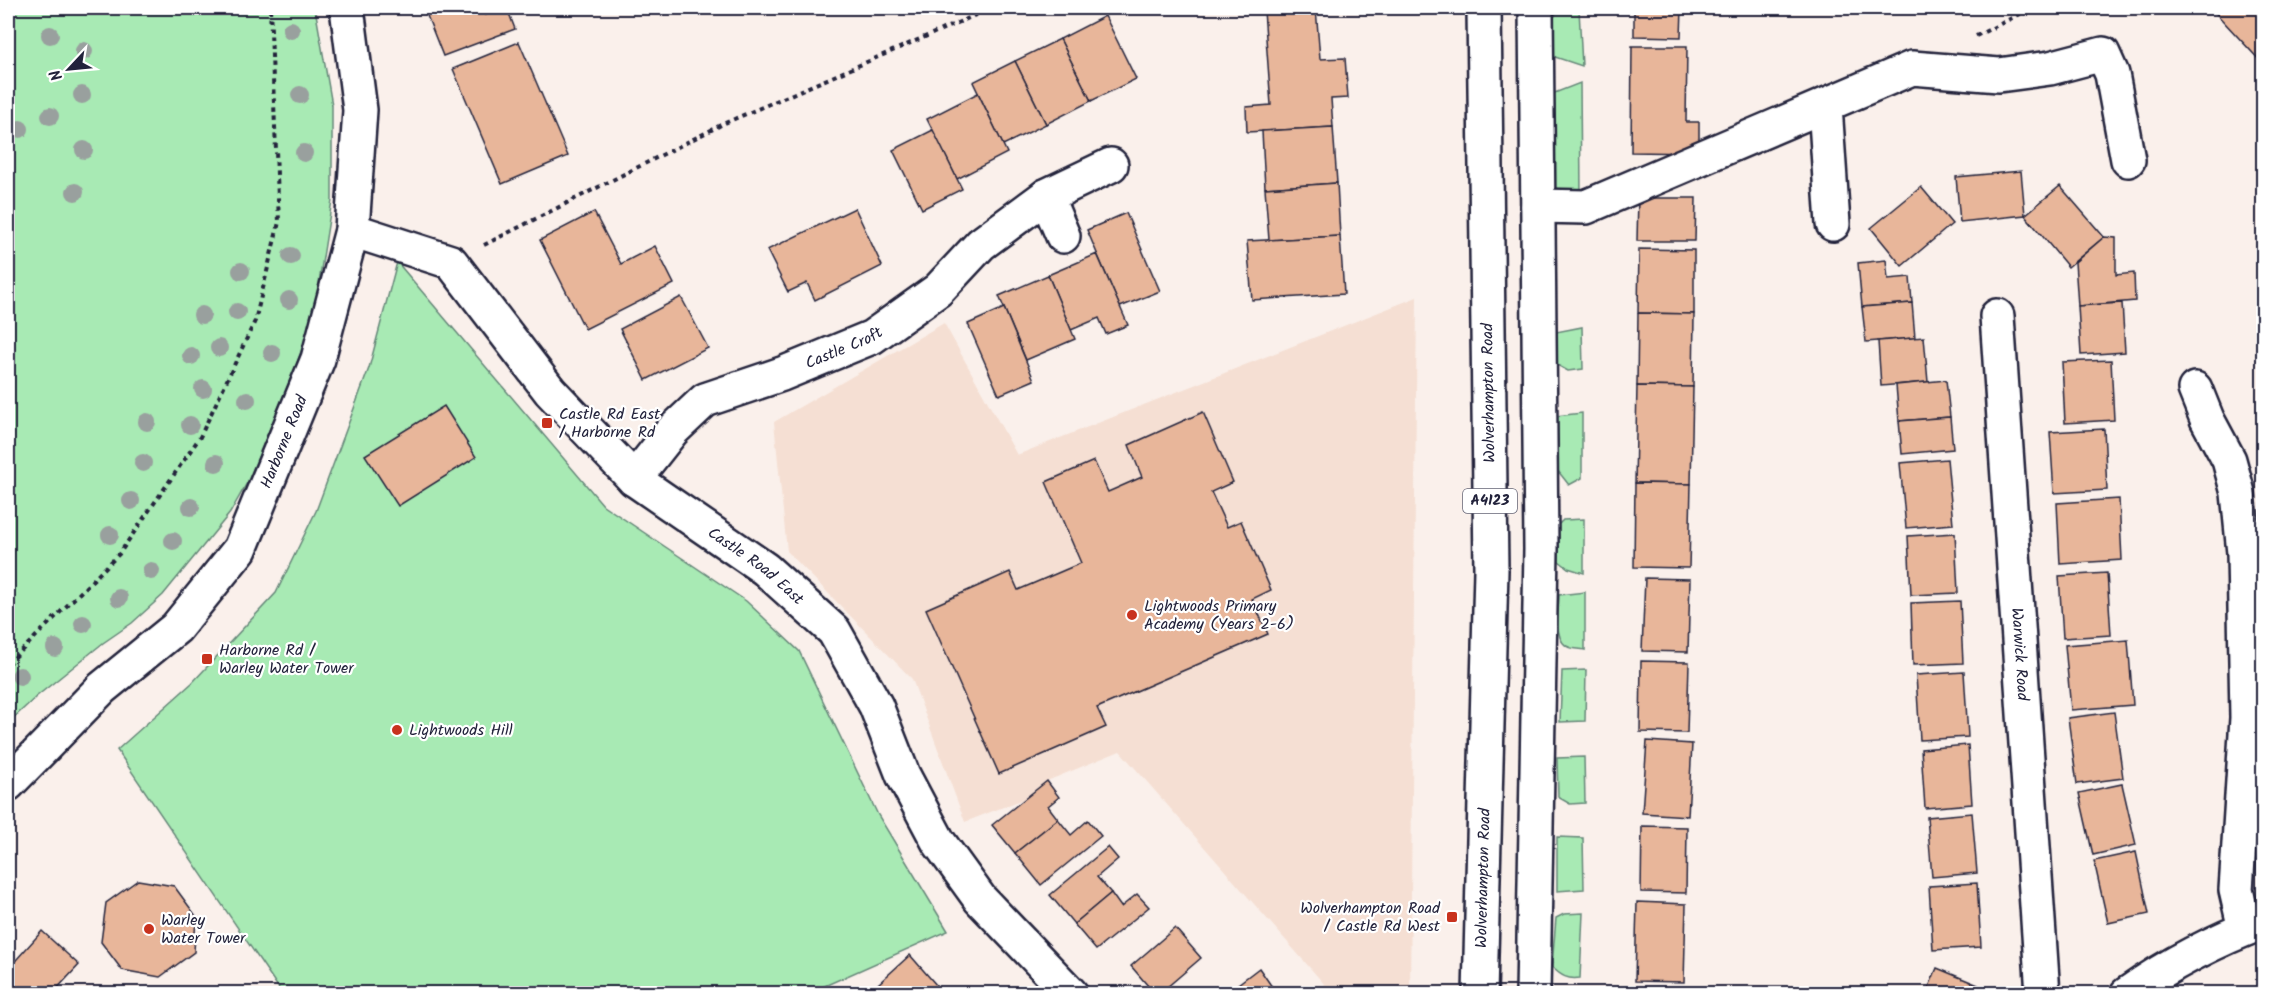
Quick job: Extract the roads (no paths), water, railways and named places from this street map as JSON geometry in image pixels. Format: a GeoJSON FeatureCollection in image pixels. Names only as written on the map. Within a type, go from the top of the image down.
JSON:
{"type":"FeatureCollection","features":[{"type":"Feature","properties":{"kind":"main road","name":"Harborne Road"},"geometry":{"type":"LineString","coordinates":[[8,784],[102,688],[176,628],[240,549],[318,359],[352,230],[360,110],[347,8]]}},
{"type":"Feature","properties":{"kind":"main road","name":"Wolverhampton Road"},"geometry":{"type":"LineString","coordinates":[[1480,993],[1491,570],[1484,8]]}},
{"type":"Feature","properties":{"kind":"main road","name":"A4123"},"geometry":{"type":"LineString","coordinates":[[1533,993],[1541,549],[1536,8]]}},
{"type":"Feature","properties":{"kind":"main road"},"geometry":{"type":"LineString","coordinates":[[1538,206],[1586,207],[1912,68],[1999,75],[2050,68],[2103,54],[2112,74],[2128,160]]}},
{"type":"Feature","properties":{"kind":"main road"},"geometry":{"type":"LineString","coordinates":[[1825,106],[1833,224]]}},
{"type":"Feature","properties":{"kind":"main road","name":"Castle Croft"},"geometry":{"type":"LineString","coordinates":[[634,479],[672,431],[705,400],[782,374],[872,337],[938,290],[981,244],[1046,196],[1111,165]]}},
{"type":"Feature","properties":{"kind":"main road"},"geometry":{"type":"LineString","coordinates":[[1046,196],[1063,236]]}},
{"type":"Feature","properties":{"kind":"main road","name":"Castle Road East"},"geometry":{"type":"LineString","coordinates":[[352,230],[451,262],[550,391],[634,479],[765,570],[834,631],[876,706],[903,775],[938,841],[980,899],[1071,993]]}},
{"type":"Feature","properties":{"kind":"main road","name":"Warwick Road"},"geometry":{"type":"LineString","coordinates":[[1996,316],[2043,993]]}},
{"type":"Feature","properties":{"kind":"main road"},"geometry":{"type":"LineString","coordinates":[[2127,993],[2152,976],[2254,926],[2236,890],[2247,718],[2244,553],[2238,493],[2229,460],[2207,419],[2195,389]]}},
{"type":"Feature","properties":{"kind":"place","name":"Castle Rd East / Harborne Rd"},"geometry":{"type":"Point","coordinates":[547,423]}},
{"type":"Feature","properties":{"kind":"place","name":"Lightwoods Primary Academy (Years 2-6)"},"geometry":{"type":"Point","coordinates":[1132,615]}},
{"type":"Feature","properties":{"kind":"place","name":"Harborne Rd / Warley Water Tower"},"geometry":{"type":"Point","coordinates":[207,659]}},
{"type":"Feature","properties":{"kind":"place","name":"Lightwoods Hill"},"geometry":{"type":"Point","coordinates":[397,730]}},
{"type":"Feature","properties":{"kind":"place","name":"Wolverhampton Road / Castle Rd West"},"geometry":{"type":"Point","coordinates":[1452,917]}},
{"type":"Feature","properties":{"kind":"place","name":"Warley Water Tower"},"geometry":{"type":"Point","coordinates":[149,929]}}]}
